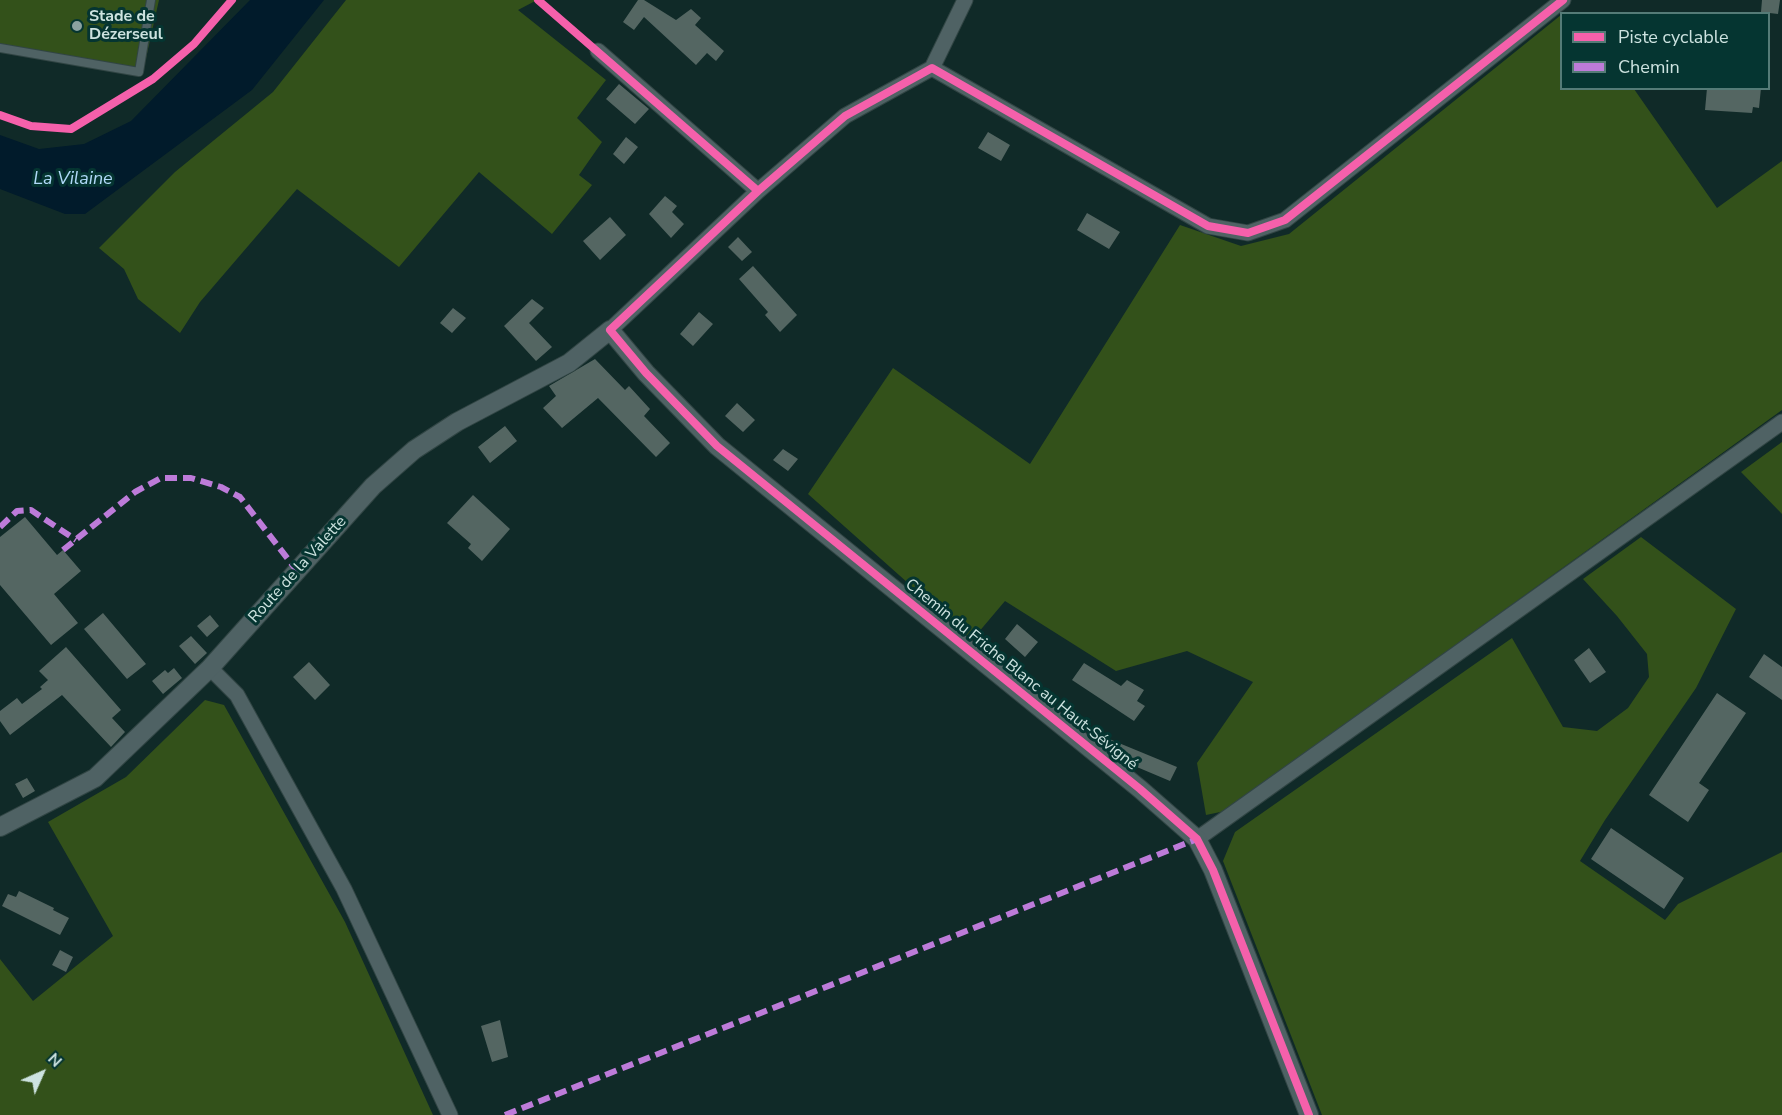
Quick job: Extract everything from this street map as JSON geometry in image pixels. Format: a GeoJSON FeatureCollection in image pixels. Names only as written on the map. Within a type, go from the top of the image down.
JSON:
{"type":"FeatureCollection","features":[{"type":"Feature","properties":{"kind":"street"},"geometry":{"type":"LineString","coordinates":[[610,330],[758,191],[845,116],[932,68],[964,0]]}},
{"type":"Feature","properties":{"kind":"street"},"geometry":{"type":"LineString","coordinates":[[932,68],[1208,226],[1248,233],[1285,220],[1563,0]]}},
{"type":"Feature","properties":{"kind":"street"},"geometry":{"type":"LineString","coordinates":[[598,51],[758,191]]}},
{"type":"Feature","properties":{"kind":"street","name":"Route de la Valette"},"geometry":{"type":"LineString","coordinates":[[0,827],[95,778],[210,668],[373,486],[414,450],[457,422],[569,363],[610,330]]}},
{"type":"Feature","properties":{"kind":"street","name":"Chemin du Friche Blanc au Haut-Sévigné"},"geometry":{"type":"LineString","coordinates":[[610,330],[646,373],[717,446],[1140,789],[1197,839],[1213,870],[1309,1115]]}},
{"type":"Feature","properties":{"kind":"street"},"geometry":{"type":"LineString","coordinates":[[1197,839],[1782,422]]}},
{"type":"Feature","properties":{"kind":"street"},"geometry":{"type":"LineString","coordinates":[[210,668],[237,695],[344,889],[450,1115]]}},
{"type":"Feature","properties":{"kind":"lane"},"geometry":{"type":"LineString","coordinates":[[0,48],[139,72],[151,0]]}},
{"type":"Feature","properties":{"kind":"green space","name":"Stade de Dézerseul"},"geometry":{"type":"Polygon","coordinates":[[[0,0],[159,0],[142,76],[0,52],[0,0]]]}},
{"type":"Feature","properties":{"kind":"green space"},"geometry":{"type":"Polygon","coordinates":[[[346,0],[537,0],[518,10],[606,80],[577,118],[602,142],[579,175],[592,185],[552,234],[479,172],[399,267],[297,189],[200,302],[180,333],[138,299],[124,269],[99,248],[175,172],[273,92],[346,0]]]}},
{"type":"Feature","properties":{"kind":"green space"},"geometry":{"type":"Polygon","coordinates":[[[1560,16],[1560,90],[1635,90],[1717,208],[1782,161],[1782,410],[1225,811],[1206,815],[1197,763],[1253,682],[1187,651],[1116,671],[1005,601],[972,640],[808,494],[893,368],[1030,464],[1180,225],[1241,246],[1289,234],[1560,16]]]}},
{"type":"Feature","properties":{"kind":"green space"},"geometry":{"type":"Polygon","coordinates":[[[1782,442],[1782,514],[1741,472],[1782,442]]]}},
{"type":"Feature","properties":{"kind":"green space"},"geometry":{"type":"Polygon","coordinates":[[[1641,537],[1736,609],[1696,688],[1605,820],[1580,861],[1665,920],[1678,904],[1782,852],[1782,1115],[1322,1115],[1223,861],[1235,832],[1512,638],[1563,727],[1597,731],[1628,708],[1649,677],[1647,654],[1617,616],[1583,579],[1641,537]]]}},
{"type":"Feature","properties":{"kind":"green space"},"geometry":{"type":"Polygon","coordinates":[[[205,700],[224,705],[345,922],[433,1115],[0,1115],[0,959],[33,1001],[113,936],[48,822],[126,777],[205,700]]]}},
{"type":"Feature","properties":{"kind":"water","name":"La Vilaine"},"geometry":{"type":"Polygon","coordinates":[[[250,0],[324,0],[252,90],[85,214],[65,214],[0,189],[0,135],[39,149],[84,144],[131,121],[250,0]]]}},
{"type":"Feature","properties":{"kind":"building"},"geometry":{"type":"Polygon","coordinates":[[[638,0],[644,0],[676,20],[691,9],[701,18],[695,25],[724,51],[716,61],[707,53],[696,65],[644,17],[634,30],[623,22],[638,0]]]}},
{"type":"Feature","properties":{"kind":"building"},"geometry":{"type":"Polygon","coordinates":[[[1762,0],[1780,0],[1778,14],[1761,12],[1762,0]]]}},
{"type":"Feature","properties":{"kind":"building"},"geometry":{"type":"Polygon","coordinates":[[[619,84],[649,109],[635,124],[606,99],[619,84]]]}},
{"type":"Feature","properties":{"kind":"building"},"geometry":{"type":"Polygon","coordinates":[[[1707,90],[1761,90],[1759,108],[1753,107],[1752,113],[1705,110],[1707,90]]]}},
{"type":"Feature","properties":{"kind":"building"},"geometry":{"type":"Polygon","coordinates":[[[988,132],[1010,145],[1001,161],[978,148],[988,132]]]}},
{"type":"Feature","properties":{"kind":"building"},"geometry":{"type":"Polygon","coordinates":[[[626,137],[638,147],[624,164],[613,154],[626,137]]]}},
{"type":"Feature","properties":{"kind":"building"},"geometry":{"type":"Polygon","coordinates":[[[665,196],[677,206],[672,212],[684,224],[671,238],[649,214],[665,196]]]}},
{"type":"Feature","properties":{"kind":"building"},"geometry":{"type":"Polygon","coordinates":[[[1087,213],[1120,232],[1109,249],[1077,230],[1087,213]]]}},
{"type":"Feature","properties":{"kind":"building"},"geometry":{"type":"Polygon","coordinates":[[[610,217],[626,235],[600,260],[583,241],[610,217]]]}},
{"type":"Feature","properties":{"kind":"building"},"geometry":{"type":"Polygon","coordinates":[[[738,237],[752,252],[742,261],[728,247],[738,237]]]}},
{"type":"Feature","properties":{"kind":"building"},"geometry":{"type":"Polygon","coordinates":[[[753,266],[797,315],[780,332],[765,315],[768,312],[739,279],[753,266]]]}},
{"type":"Feature","properties":{"kind":"building"},"geometry":{"type":"Polygon","coordinates":[[[532,299],[544,308],[529,323],[552,347],[536,361],[504,326],[532,299]]]}},
{"type":"Feature","properties":{"kind":"building"},"geometry":{"type":"Polygon","coordinates":[[[453,308],[466,318],[452,333],[440,323],[453,308]]]}},
{"type":"Feature","properties":{"kind":"building"},"geometry":{"type":"Polygon","coordinates":[[[699,312],[713,324],[693,346],[680,334],[699,312]]]}},
{"type":"Feature","properties":{"kind":"building"},"geometry":{"type":"Polygon","coordinates":[[[595,359],[625,390],[629,386],[650,409],[644,416],[670,443],[656,457],[598,398],[562,428],[543,408],[556,396],[549,386],[595,359]]]}},
{"type":"Feature","properties":{"kind":"building"},"geometry":{"type":"Polygon","coordinates":[[[737,403],[755,420],[743,432],[725,416],[737,403]]]}},
{"type":"Feature","properties":{"kind":"building"},"geometry":{"type":"Polygon","coordinates":[[[505,426],[517,441],[490,463],[478,447],[505,426]]]}},
{"type":"Feature","properties":{"kind":"building"},"geometry":{"type":"Polygon","coordinates":[[[783,449],[798,459],[788,471],[773,460],[783,449]]]}},
{"type":"Feature","properties":{"kind":"building"},"geometry":{"type":"Polygon","coordinates":[[[473,495],[510,529],[482,561],[468,548],[471,544],[447,523],[473,495]]]}},
{"type":"Feature","properties":{"kind":"building"},"geometry":{"type":"Polygon","coordinates":[[[25,517],[57,555],[63,550],[81,571],[54,594],[78,623],[51,645],[0,585],[0,537],[25,517]]]}},
{"type":"Feature","properties":{"kind":"building"},"geometry":{"type":"Polygon","coordinates":[[[103,613],[146,664],[127,679],[84,629],[103,613]]]}},
{"type":"Feature","properties":{"kind":"building"},"geometry":{"type":"Polygon","coordinates":[[[210,615],[219,626],[207,637],[197,626],[210,615]]]}},
{"type":"Feature","properties":{"kind":"building"},"geometry":{"type":"Polygon","coordinates":[[[1017,624],[1038,642],[1025,657],[1005,639],[1017,624]]]}},
{"type":"Feature","properties":{"kind":"building"},"geometry":{"type":"Polygon","coordinates":[[[191,636],[207,653],[195,664],[179,646],[191,636]]]}},
{"type":"Feature","properties":{"kind":"building"},"geometry":{"type":"Polygon","coordinates":[[[66,647],[121,710],[112,718],[125,732],[111,747],[62,695],[10,735],[0,721],[0,711],[17,698],[22,704],[42,689],[40,687],[48,680],[39,671],[66,647]]]}},
{"type":"Feature","properties":{"kind":"building"},"geometry":{"type":"Polygon","coordinates":[[[1589,648],[1606,672],[1590,683],[1574,660],[1589,648]]]}},
{"type":"Feature","properties":{"kind":"building"},"geometry":{"type":"Polygon","coordinates":[[[1764,654],[1782,667],[1782,700],[1749,677],[1764,654]]]}},
{"type":"Feature","properties":{"kind":"building"},"geometry":{"type":"Polygon","coordinates":[[[309,662],[330,685],[315,700],[293,677],[309,662]]]}},
{"type":"Feature","properties":{"kind":"building"},"geometry":{"type":"Polygon","coordinates":[[[1084,663],[1121,686],[1127,680],[1144,690],[1137,701],[1145,706],[1134,721],[1072,680],[1084,663]]]}},
{"type":"Feature","properties":{"kind":"building"},"geometry":{"type":"Polygon","coordinates":[[[174,668],[182,678],[163,694],[152,681],[165,670],[168,673],[174,668]]]}},
{"type":"Feature","properties":{"kind":"building"},"geometry":{"type":"Polygon","coordinates":[[[1717,693],[1746,713],[1699,783],[1709,790],[1688,822],[1649,795],[1717,693]]]}},
{"type":"Feature","properties":{"kind":"building"},"geometry":{"type":"Polygon","coordinates":[[[1085,729],[1177,767],[1170,781],[1125,762],[1085,729]]]}},
{"type":"Feature","properties":{"kind":"building"},"geometry":{"type":"Polygon","coordinates":[[[27,778],[35,791],[23,798],[15,784],[27,778]]]}},
{"type":"Feature","properties":{"kind":"building"},"geometry":{"type":"Polygon","coordinates":[[[1611,828],[1684,878],[1664,909],[1591,859],[1611,828]]]}},
{"type":"Feature","properties":{"kind":"building"},"geometry":{"type":"Polygon","coordinates":[[[19,891],[69,918],[60,935],[2,906],[8,894],[16,897],[19,891]]]}},
{"type":"Feature","properties":{"kind":"building"},"geometry":{"type":"Polygon","coordinates":[[[60,950],[73,957],[66,972],[52,965],[60,950]]]}},
{"type":"Feature","properties":{"kind":"building"},"geometry":{"type":"Polygon","coordinates":[[[500,1020],[508,1057],[492,1062],[481,1026],[500,1020]]]}},
{"type":"Feature","properties":{"kind":"marked path"},"geometry":{"type":"LineString","coordinates":[[63,550],[135,492],[161,478],[191,478],[221,487],[240,497],[298,572]]}},
{"type":"Feature","properties":{"kind":"marked path"},"geometry":{"type":"LineString","coordinates":[[0,527],[17,511],[31,510],[76,540]]}},
{"type":"Feature","properties":{"kind":"marked path"},"geometry":{"type":"LineString","coordinates":[[505,1115],[1197,839]]}},
{"type":"Feature","properties":{"kind":"cycle path"},"geometry":{"type":"LineString","coordinates":[[0,115],[31,126],[71,129],[153,79],[194,44],[232,0]]}},
{"type":"Feature","properties":{"kind":"cycle path"},"geometry":{"type":"LineString","coordinates":[[538,0],[758,191]]}},
{"type":"Feature","properties":{"kind":"cycle path"},"geometry":{"type":"LineString","coordinates":[[1309,1115],[1213,870],[1197,839],[1140,789],[717,446],[646,373],[610,330],[758,191],[845,116],[932,68],[1208,226],[1248,233],[1285,220],[1563,0]]}},
{"type":"Feature","properties":{"kind":"place","name":"Stade de Dézerseul"},"geometry":{"type":"Point","coordinates":[77,26]}}]}
